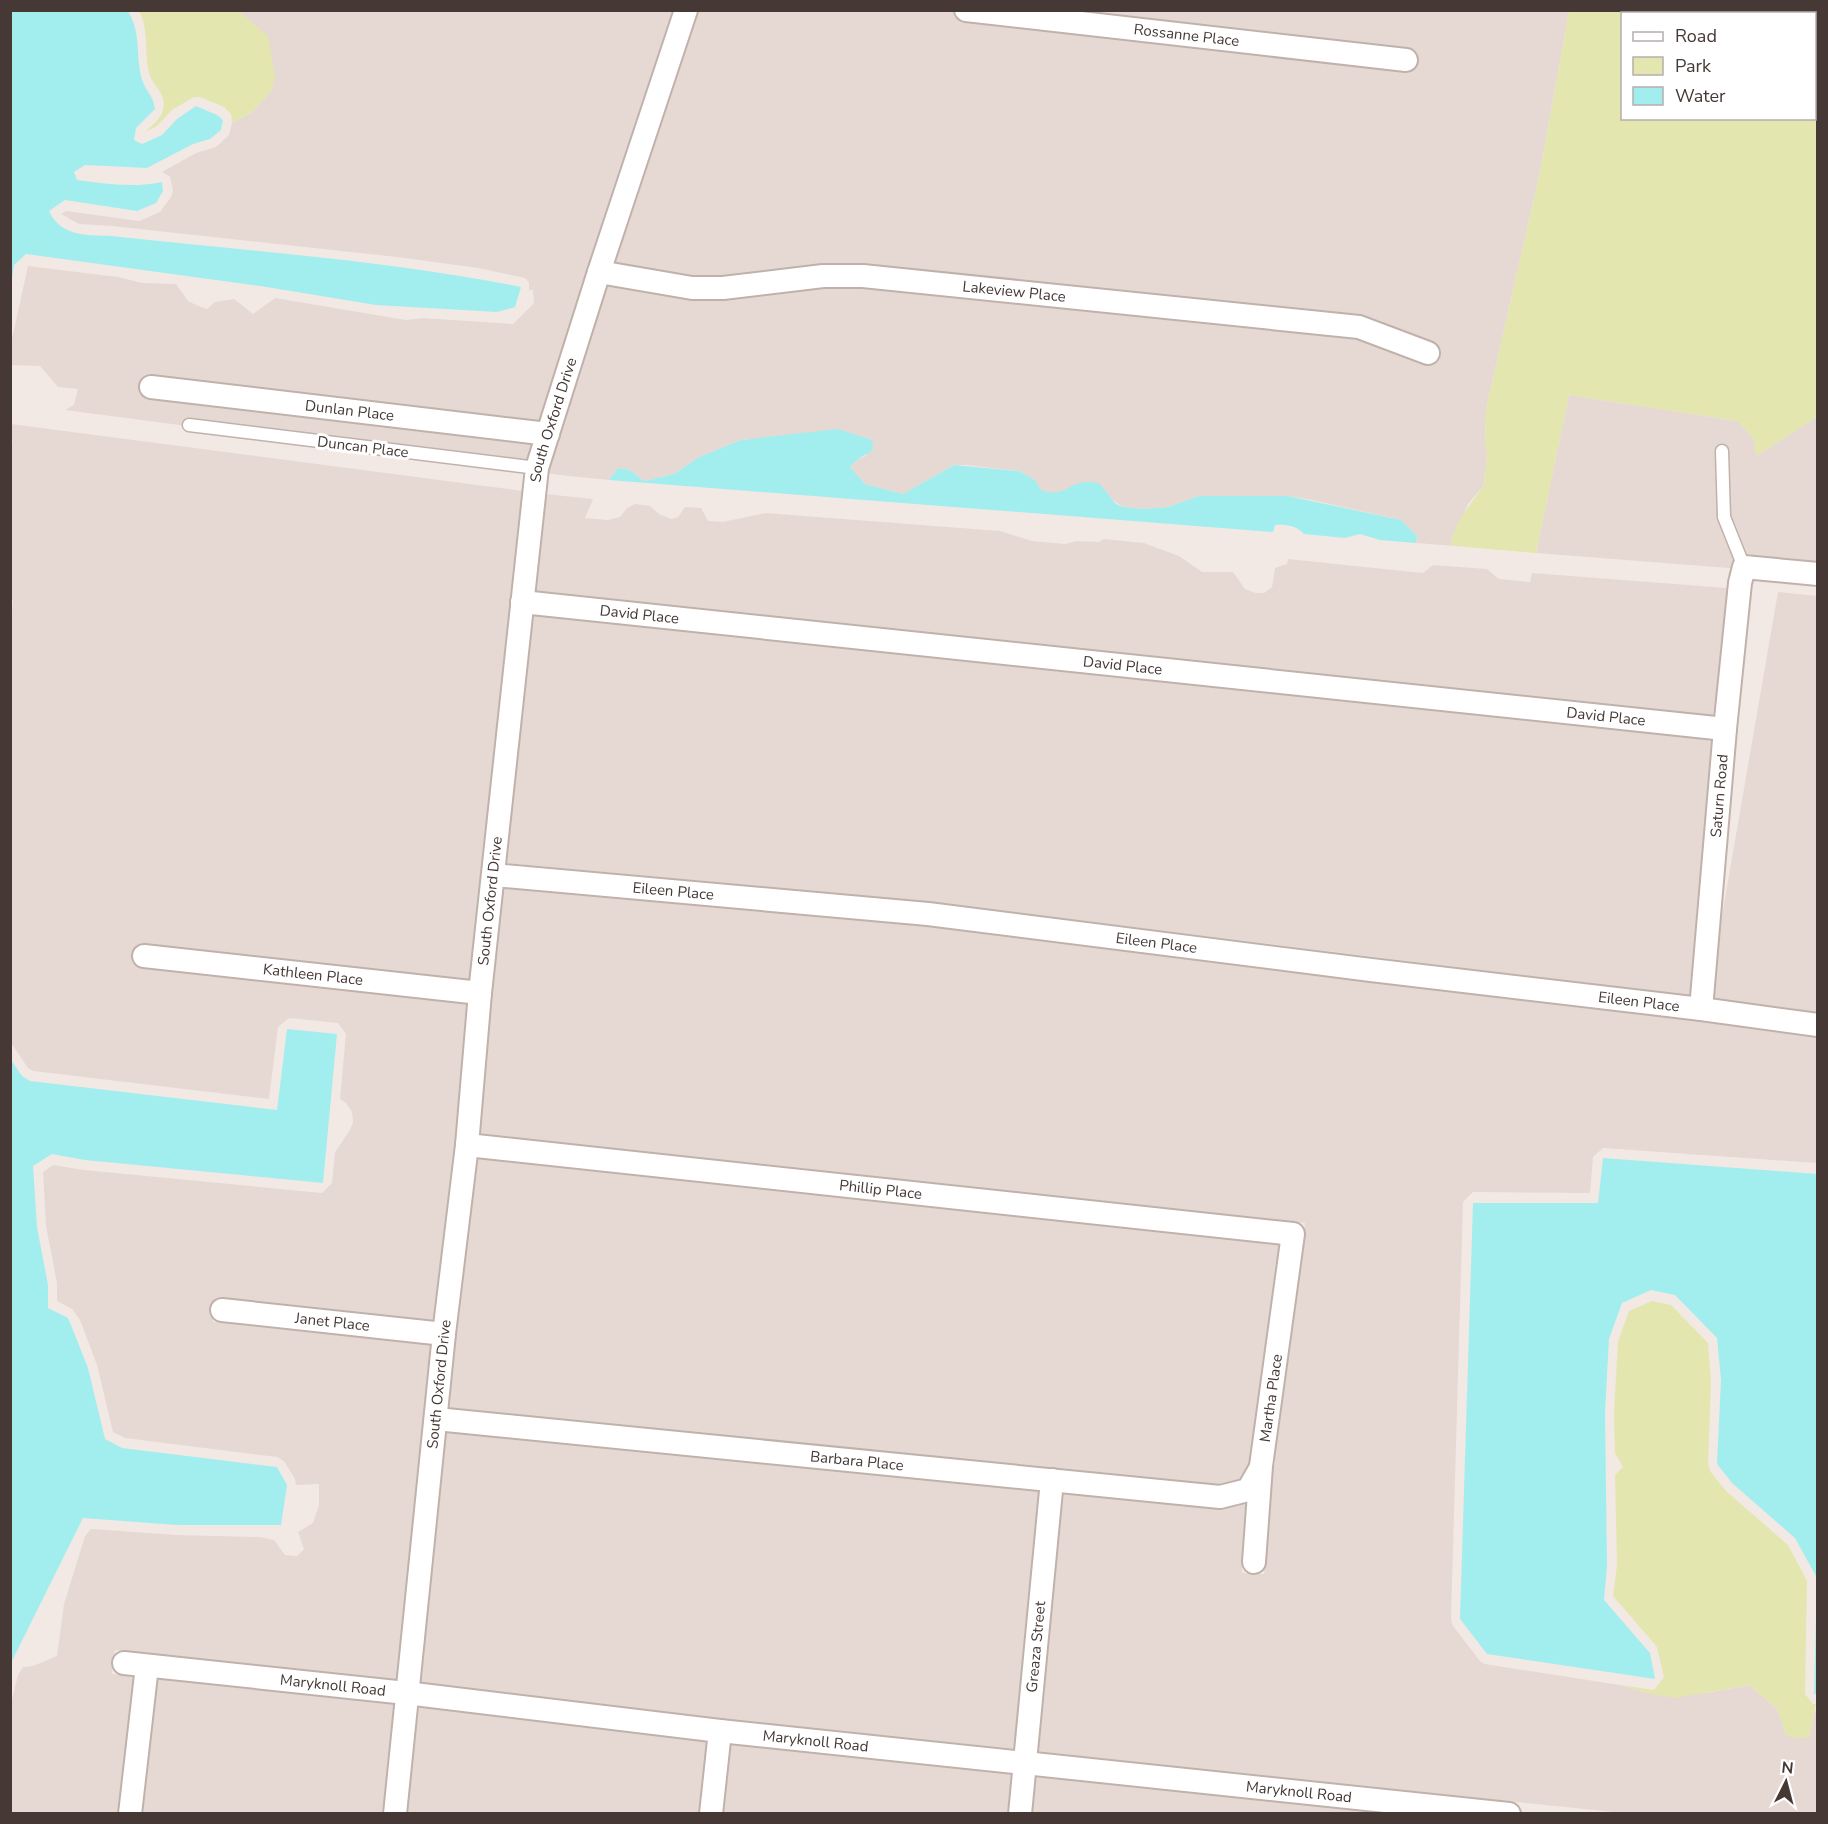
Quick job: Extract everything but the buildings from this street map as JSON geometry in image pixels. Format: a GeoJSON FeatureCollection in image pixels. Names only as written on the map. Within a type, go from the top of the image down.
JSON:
{"type":"FeatureCollection","features":[{"type":"Feature","properties":{"kind":"street","name":"South Oxford Drive"},"geometry":{"type":"LineString","coordinates":[[395,1814],[537,468],[598,272],[686,10]]}},
{"type":"Feature","properties":{"kind":"street","name":"Rossanne Place"},"geometry":{"type":"LineString","coordinates":[[966,10],[1406,60]]}},
{"type":"Feature","properties":{"kind":"street","name":"Lakeview Place"},"geometry":{"type":"LineString","coordinates":[[598,272],[692,288],[723,288],[823,276],[864,276],[1359,327],[1428,353]]}},
{"type":"Feature","properties":{"kind":"street","name":"Dunlan Place"},"geometry":{"type":"LineString","coordinates":[[152,387],[548,434]]}},
{"type":"Feature","properties":{"kind":"street"},"geometry":{"type":"LineString","coordinates":[[1742,575],[1818,574]]}},
{"type":"Feature","properties":{"kind":"street","name":"Saturn Road"},"geometry":{"type":"LineString","coordinates":[[1701,1009],[1725,729],[1742,575]]}},
{"type":"Feature","properties":{"kind":"street","name":"David Place"},"geometry":{"type":"LineString","coordinates":[[522,602],[1725,729]]}},
{"type":"Feature","properties":{"kind":"street","name":"Eileen Place"},"geometry":{"type":"LineString","coordinates":[[494,875],[928,914],[1818,1025]]}},
{"type":"Feature","properties":{"kind":"street","name":"Kathleen Place"},"geometry":{"type":"LineString","coordinates":[[144,956],[480,993]]}},
{"type":"Feature","properties":{"kind":"street","name":"Phillip Place"},"geometry":{"type":"LineString","coordinates":[[467,1145],[1293,1234]]}},
{"type":"Feature","properties":{"kind":"street","name":"Martha Place"},"geometry":{"type":"LineString","coordinates":[[1254,1562],[1261,1466],[1293,1234]]}},
{"type":"Feature","properties":{"kind":"street","name":"Janet Place"},"geometry":{"type":"LineString","coordinates":[[222,1310],[444,1334]]}},
{"type":"Feature","properties":{"kind":"street","name":"Barbara Place"},"geometry":{"type":"LineString","coordinates":[[436,1419],[1220,1497],[1248,1490],[1261,1466]]}},
{"type":"Feature","properties":{"kind":"street","name":"Greaza Street"},"geometry":{"type":"LineString","coordinates":[[1020,1814],[1052,1480]]}},
{"type":"Feature","properties":{"kind":"street","name":"Maryknoll Road"},"geometry":{"type":"LineString","coordinates":[[124,1663],[406,1693],[720,1731],[1509,1814]]}},
{"type":"Feature","properties":{"kind":"street"},"geometry":{"type":"LineString","coordinates":[[130,1814],[147,1666]]}},
{"type":"Feature","properties":{"kind":"street"},"geometry":{"type":"LineString","coordinates":[[711,1814],[720,1731]]}},
{"type":"Feature","properties":{"kind":"lane","name":"Duncan Place"},"geometry":{"type":"LineString","coordinates":[[189,425],[537,468]]}},
{"type":"Feature","properties":{"kind":"lane"},"geometry":{"type":"LineString","coordinates":[[1722,451],[1724,518],[1742,575]]}},
{"type":"Feature","properties":{"kind":"shaded area"},"geometry":{"type":"Polygon","coordinates":[[[239,11],[1569,11],[1540,172],[1486,409],[1487,455],[1484,485],[1468,504],[1451,543],[1455,546],[1416,543],[1417,536],[1401,520],[1307,499],[1288,496],[1199,496],[1168,507],[1144,509],[1123,507],[1086,482],[1059,493],[1050,493],[1040,490],[1035,480],[1019,471],[966,465],[954,465],[903,494],[865,484],[850,467],[857,460],[866,456],[872,440],[838,430],[741,440],[699,457],[674,474],[644,481],[630,470],[618,468],[609,480],[568,476],[65,410],[74,405],[78,389],[58,387],[40,366],[11,365],[10,348],[28,266],[118,277],[142,283],[176,284],[188,301],[196,305],[207,309],[215,302],[234,299],[253,314],[275,298],[406,320],[423,318],[513,324],[534,303],[533,290],[529,290],[529,282],[525,278],[478,268],[397,257],[79,224],[61,214],[66,211],[139,221],[160,212],[173,191],[170,177],[162,172],[196,153],[216,147],[229,135],[232,123],[252,112],[271,91],[275,77],[239,11]]]}},
{"type":"Feature","properties":{"kind":"shaded area"},"geometry":{"type":"Polygon","coordinates":[[[1569,395],[1738,421],[1754,439],[1757,455],[1817,417],[1817,575],[1536,553],[1569,395]]]}},
{"type":"Feature","properties":{"kind":"shaded area"},"geometry":{"type":"Polygon","coordinates":[[[11,424],[523,491],[470,980],[151,945],[149,968],[468,1004],[456,1144],[435,1321],[216,1298],[213,1322],[432,1345],[397,1680],[115,1650],[112,1674],[135,1676],[120,1813],[11,1813],[10,1707],[18,1675],[23,1667],[33,1666],[57,1656],[64,1604],[85,1536],[91,1529],[177,1535],[260,1537],[274,1540],[285,1555],[297,1556],[304,1549],[298,1532],[313,1523],[319,1505],[319,1484],[296,1485],[284,1461],[277,1457],[125,1438],[113,1432],[97,1365],[80,1320],[72,1309],[57,1301],[57,1283],[46,1226],[43,1172],[53,1165],[322,1193],[332,1183],[335,1152],[353,1122],[352,1112],[340,1099],[346,1034],[338,1023],[289,1018],[278,1027],[269,1099],[33,1071],[28,1068],[11,1043],[10,641],[13,600],[10,599],[12,492],[10,488],[10,442],[13,441],[11,424]]]}},
{"type":"Feature","properties":{"kind":"shaded area"},"geometry":{"type":"Polygon","coordinates":[[[545,494],[593,499],[585,518],[608,520],[620,517],[627,508],[635,504],[650,506],[659,514],[671,519],[678,517],[685,507],[701,508],[708,521],[723,522],[765,513],[1000,531],[1032,541],[1065,544],[1076,541],[1099,542],[1103,539],[1144,543],[1179,556],[1202,572],[1233,572],[1245,589],[1256,593],[1264,593],[1272,587],[1275,568],[1287,564],[1288,559],[1423,573],[1433,565],[1487,569],[1499,579],[1530,582],[1532,573],[1727,588],[1715,716],[534,591],[545,494]]]}},
{"type":"Feature","properties":{"kind":"shaded area"},"geometry":{"type":"Polygon","coordinates":[[[1778,592],[1817,596],[1817,1013],[1713,998],[1719,933],[1778,592]]]}},
{"type":"Feature","properties":{"kind":"shaded area"},"geometry":{"type":"Polygon","coordinates":[[[531,615],[1713,740],[1692,996],[930,902],[506,863],[531,615]]]}},
{"type":"Feature","properties":{"kind":"shaded area"},"geometry":{"type":"Polygon","coordinates":[[[503,887],[927,926],[1700,1021],[1817,1038],[1817,1163],[1603,1148],[1593,1157],[1590,1193],[1473,1192],[1463,1202],[1451,1619],[1453,1626],[1480,1661],[1485,1664],[1620,1685],[1647,1693],[1706,1693],[1750,1685],[1777,1709],[1786,1735],[1809,1737],[1815,1711],[1817,1711],[1817,1813],[1623,1813],[1037,1752],[1061,1493],[1219,1509],[1248,1502],[1242,1573],[1264,1574],[1272,1469],[1276,1462],[1273,1460],[1305,1223],[478,1134],[490,994],[503,887]]]}},
{"type":"Feature","properties":{"kind":"shaded area"},"geometry":{"type":"Polygon","coordinates":[[[476,1158],[1281,1245],[1251,1462],[1242,1480],[1220,1485],[448,1408],[476,1158]]]}},
{"type":"Feature","properties":{"kind":"shaded area"},"geometry":{"type":"Polygon","coordinates":[[[445,1432],[1040,1491],[1016,1749],[721,1719],[418,1682],[445,1432]]]}},
{"type":"Feature","properties":{"kind":"shaded area"},"geometry":{"type":"Polygon","coordinates":[[[156,1679],[394,1704],[384,1813],[141,1814],[156,1679]]]}},
{"type":"Feature","properties":{"kind":"shaded area"},"geometry":{"type":"Polygon","coordinates":[[[416,1706],[708,1741],[700,1813],[406,1814],[416,1706]]]}},
{"type":"Feature","properties":{"kind":"shaded area"},"geometry":{"type":"Polygon","coordinates":[[[730,1744],[1013,1773],[1009,1813],[722,1814],[730,1744]]]}},
{"type":"Feature","properties":{"kind":"shaded area"},"geometry":{"type":"Polygon","coordinates":[[[1035,1775],[1395,1813],[1031,1814],[1035,1775]]]}},
{"type":"Feature","properties":{"kind":"green space"},"geometry":{"type":"Polygon","coordinates":[[[139,11],[239,11],[268,36],[275,77],[271,91],[252,112],[232,123],[231,114],[224,107],[200,97],[194,97],[172,110],[157,126],[145,132],[156,122],[164,105],[162,96],[150,76],[144,27],[139,11]]]}},
{"type":"Feature","properties":{"kind":"green space"},"geometry":{"type":"Polygon","coordinates":[[[1569,11],[1817,11],[1817,417],[1756,456],[1754,439],[1738,421],[1569,395],[1536,553],[1455,546],[1451,543],[1461,517],[1484,485],[1487,455],[1486,409],[1540,172],[1569,11]]]}},
{"type":"Feature","properties":{"kind":"green space"},"geometry":{"type":"Polygon","coordinates":[[[1652,1301],[1671,1305],[1708,1343],[1711,1381],[1708,1464],[1710,1471],[1726,1491],[1788,1545],[1807,1581],[1805,1694],[1813,1704],[1816,1704],[1809,1737],[1793,1738],[1786,1735],[1777,1709],[1750,1685],[1675,1698],[1620,1685],[1654,1690],[1664,1677],[1657,1647],[1613,1596],[1617,1565],[1615,1475],[1623,1467],[1615,1453],[1614,1412],[1618,1341],[1629,1311],[1652,1301]]]}},
{"type":"Feature","properties":{"kind":"water"},"geometry":{"type":"Polygon","coordinates":[[[11,10],[128,11],[137,36],[142,79],[155,109],[136,128],[134,140],[142,144],[162,135],[177,119],[196,106],[223,120],[221,130],[210,139],[193,144],[147,168],[85,165],[74,172],[77,180],[98,183],[130,185],[162,182],[163,191],[156,203],[137,211],[65,200],[49,211],[60,226],[84,235],[368,263],[521,287],[515,307],[497,312],[376,305],[260,286],[26,254],[14,265],[11,287],[11,10]]]}},
{"type":"Feature","properties":{"kind":"water"},"geometry":{"type":"Polygon","coordinates":[[[838,429],[872,440],[873,450],[850,467],[865,484],[903,494],[954,465],[1019,471],[1035,480],[1041,490],[1049,492],[1060,492],[1079,483],[1100,484],[1116,504],[1144,509],[1168,507],[1199,496],[1288,496],[1401,520],[1417,536],[1416,543],[1380,540],[1360,534],[1345,538],[1304,534],[1295,527],[1283,525],[1275,525],[1273,532],[609,480],[618,468],[630,470],[644,481],[674,474],[699,457],[741,440],[838,429]]]}},
{"type":"Feature","properties":{"kind":"water"},"geometry":{"type":"Polygon","coordinates":[[[287,1029],[337,1034],[323,1183],[85,1160],[52,1154],[33,1166],[37,1227],[48,1285],[48,1308],[68,1318],[88,1368],[105,1439],[122,1448],[277,1467],[287,1485],[281,1525],[177,1525],[83,1518],[11,1663],[11,1060],[22,1076],[30,1081],[277,1110],[287,1029]]]}},
{"type":"Feature","properties":{"kind":"water"},"geometry":{"type":"Polygon","coordinates":[[[1603,1158],[1817,1174],[1817,1578],[1795,1538],[1732,1483],[1717,1464],[1721,1380],[1717,1338],[1675,1295],[1651,1290],[1622,1303],[1609,1339],[1605,1412],[1607,1566],[1604,1600],[1650,1653],[1655,1679],[1487,1654],[1460,1619],[1473,1203],[1598,1203],[1603,1158]]]}},
{"type":"Feature","properties":{"kind":"water"},"geometry":{"type":"Polygon","coordinates":[[[1817,1578],[1817,1694],[1814,1694],[1817,1578]]]}}]}
